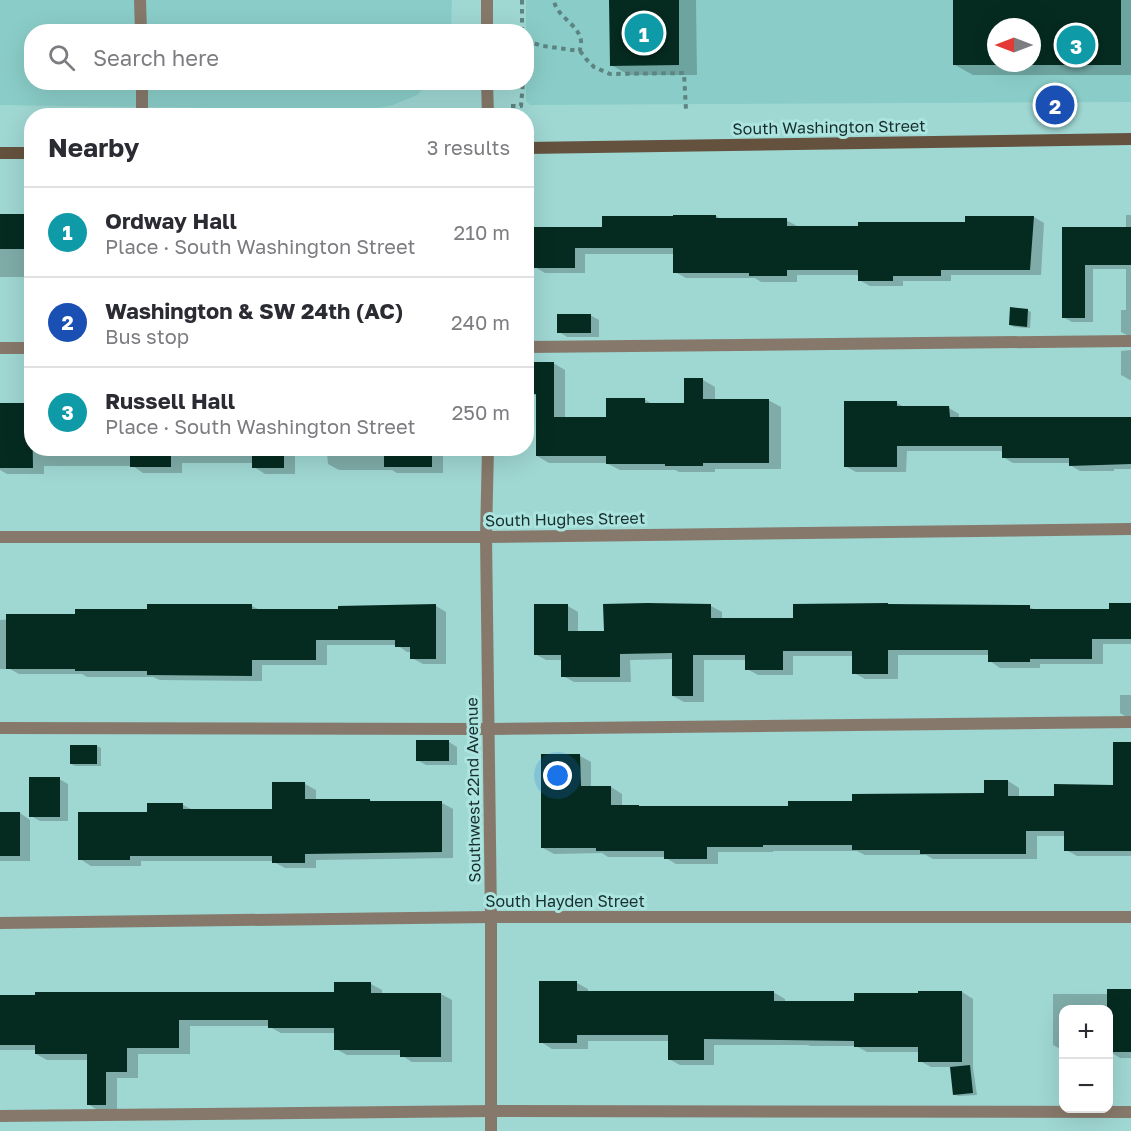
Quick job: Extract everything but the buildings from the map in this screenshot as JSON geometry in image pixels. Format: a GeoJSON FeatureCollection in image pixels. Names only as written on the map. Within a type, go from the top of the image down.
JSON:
{"type":"FeatureCollection","features":[{"type":"Feature","properties":{"kind":"main road","name":"South Washington Street"},"geometry":{"type":"LineString","coordinates":[[534,148],[1131,139]]}},
{"type":"Feature","properties":{"kind":"main road"},"geometry":{"type":"LineString","coordinates":[[0,153],[24,153]]}},
{"type":"Feature","properties":{"kind":"street"},"geometry":{"type":"LineString","coordinates":[[140,0],[141,24]]}},
{"type":"Feature","properties":{"kind":"street"},"geometry":{"type":"LineString","coordinates":[[488,0],[488,24]]}},
{"type":"Feature","properties":{"kind":"street"},"geometry":{"type":"LineString","coordinates":[[142,90],[142,108]]}},
{"type":"Feature","properties":{"kind":"street"},"geometry":{"type":"LineString","coordinates":[[488,90],[488,108]]}},
{"type":"Feature","properties":{"kind":"street"},"geometry":{"type":"LineString","coordinates":[[534,347],[1131,341]]}},
{"type":"Feature","properties":{"kind":"street"},"geometry":{"type":"LineString","coordinates":[[0,348],[24,348]]}},
{"type":"Feature","properties":{"kind":"street","name":"Southwest 22nd Avenue"},"geometry":{"type":"LineString","coordinates":[[488,456],[486,537],[491,917],[491,1131]]}},
{"type":"Feature","properties":{"kind":"street","name":"South Hughes Street"},"geometry":{"type":"LineString","coordinates":[[0,537],[486,537],[1131,529]]}},
{"type":"Feature","properties":{"kind":"street"},"geometry":{"type":"LineString","coordinates":[[0,728],[489,729],[1131,722]]}},
{"type":"Feature","properties":{"kind":"street","name":"South Hayden Street"},"geometry":{"type":"LineString","coordinates":[[0,923],[491,917],[1131,917]]}},
{"type":"Feature","properties":{"kind":"street"},"geometry":{"type":"LineString","coordinates":[[0,1116],[491,1111],[1131,1112]]}},
{"type":"Feature","properties":{"kind":"path"},"geometry":{"type":"LineString","coordinates":[[522,0],[522,24]]}},
{"type":"Feature","properties":{"kind":"path"},"geometry":{"type":"LineString","coordinates":[[554,0],[554,4],[575,28],[581,39],[580,51],[594,67],[610,74],[684,73],[686,110]]}},
{"type":"Feature","properties":{"kind":"path"},"geometry":{"type":"LineString","coordinates":[[534,43],[580,51]]}},
{"type":"Feature","properties":{"kind":"path"},"geometry":{"type":"LineString","coordinates":[[510,106],[521,106],[522,90]]}},
{"type":"Feature","properties":{"kind":"shaded area"},"geometry":{"type":"Polygon","coordinates":[[[0,0],[452,0],[451,24],[24,24],[24,90],[422,90],[417,95],[393,105],[377,108],[220,108],[0,105],[0,0]]]}},
{"type":"Feature","properties":{"kind":"shaded area"},"geometry":{"type":"Polygon","coordinates":[[[526,0],[1131,0],[1131,102],[530,105],[526,101],[526,90],[534,90],[534,24],[526,24],[526,0]]]}},
{"type":"Feature","properties":{"kind":"place","name":"Ordway Hall"},"geometry":{"type":"Point","coordinates":[644,33]}},
{"type":"Feature","properties":{"kind":"place","name":"Russell Hall"},"geometry":{"type":"Point","coordinates":[1076,45]}},
{"type":"Feature","properties":{"kind":"place","name":"Washington & SW 24th (AC)"},"geometry":{"type":"Point","coordinates":[1055,105]}}]}
